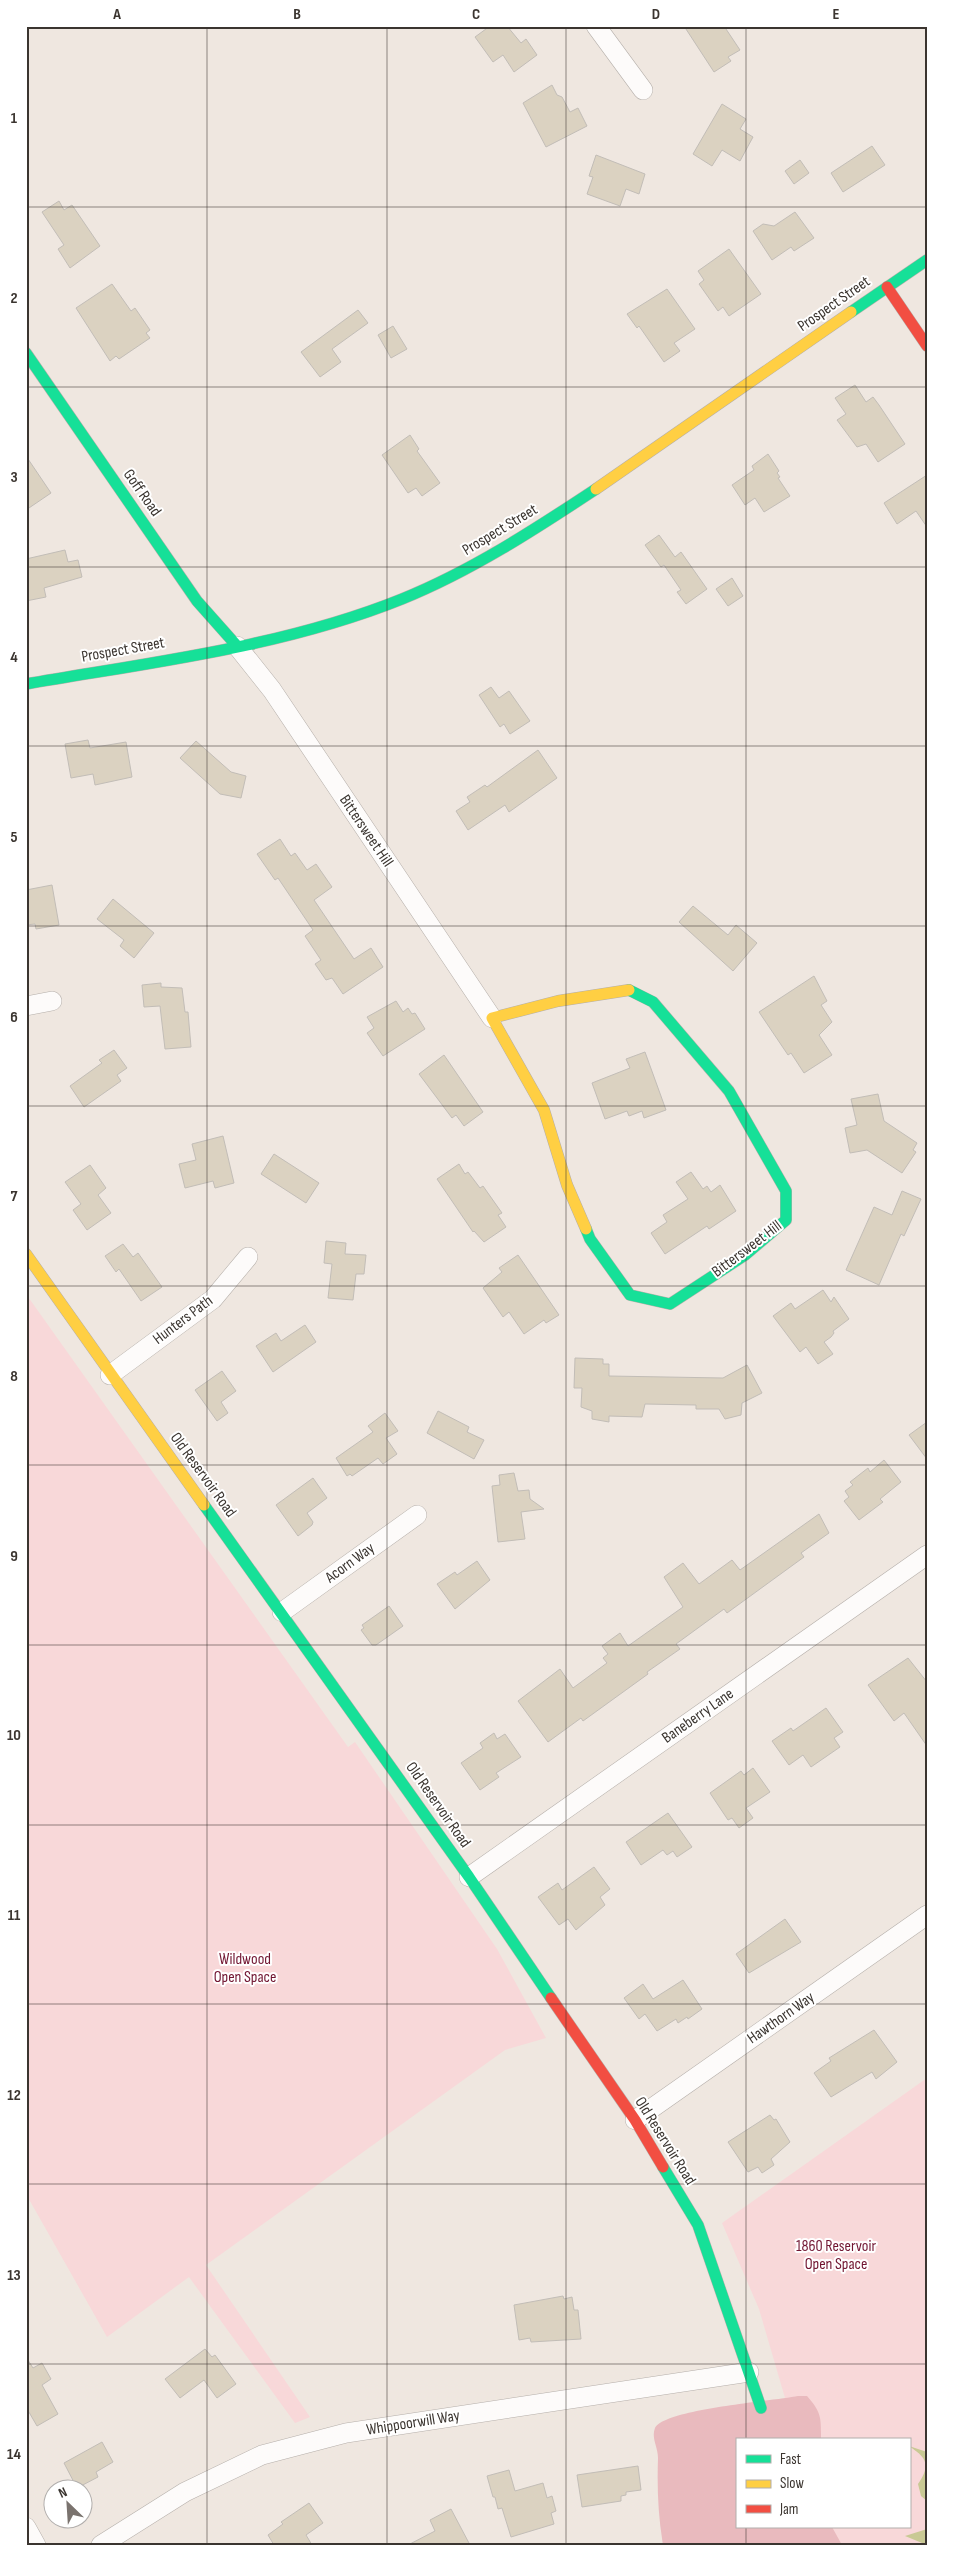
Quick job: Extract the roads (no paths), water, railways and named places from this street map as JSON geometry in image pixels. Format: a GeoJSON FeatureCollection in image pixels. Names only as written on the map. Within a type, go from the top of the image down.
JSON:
{"type":"FeatureCollection","features":[{"type":"Feature","properties":{"kind":"street"},"geometry":{"type":"LineString","coordinates":[[596,26],[643,90]]}},
{"type":"Feature","properties":{"kind":"street","name":"Prospect Street"},"geometry":{"type":"LineString","coordinates":[[26,684],[237,646],[368,612],[470,568],[568,508],[927,260]]}},
{"type":"Feature","properties":{"kind":"street"},"geometry":{"type":"LineString","coordinates":[[887,287],[927,346]]}},
{"type":"Feature","properties":{"kind":"street","name":"Goff Road"},"geometry":{"type":"LineString","coordinates":[[26,353],[197,601],[237,646]]}},
{"type":"Feature","properties":{"kind":"street","name":"Bittersweet Hill"},"geometry":{"type":"LineString","coordinates":[[237,646],[272,690],[492,1018],[544,1110],[567,1185],[590,1239],[630,1295],[670,1304],[745,1255],[786,1220],[786,1191],[729,1092],[652,1002],[629,990],[558,1001],[492,1018]]}},
{"type":"Feature","properties":{"kind":"street"},"geometry":{"type":"LineString","coordinates":[[26,1006],[52,1002]]}},
{"type":"Feature","properties":{"kind":"street","name":"Old Reservoir Road"},"geometry":{"type":"LineString","coordinates":[[26,1254],[110,1375],[282,1612],[469,1877],[635,2120],[698,2225],[761,2408]]}},
{"type":"Feature","properties":{"kind":"street","name":"Hunters Path"},"geometry":{"type":"LineString","coordinates":[[110,1375],[213,1299],[248,1257]]}},
{"type":"Feature","properties":{"kind":"street","name":"Acorn Way"},"geometry":{"type":"LineString","coordinates":[[282,1612],[417,1515]]}},
{"type":"Feature","properties":{"kind":"street","name":"Baneberry Lane"},"geometry":{"type":"LineString","coordinates":[[469,1877],[927,1554]]}},
{"type":"Feature","properties":{"kind":"street","name":"Hawthorn Way"},"geometry":{"type":"LineString","coordinates":[[635,2120],[927,1915]]}},
{"type":"Feature","properties":{"kind":"street","name":"Whippoorwill Way"},"geometry":{"type":"LineString","coordinates":[[101,2545],[184,2492],[262,2454],[346,2433],[749,2372]]}},
{"type":"Feature","properties":{"kind":"street"},"geometry":{"type":"LineString","coordinates":[[26,2527],[36,2545]]}},
{"type":"Feature","properties":{"kind":"park label","name":"Wildwood Open Space"},"geometry":{"type":"Point","coordinates":[245,1968]}},
{"type":"Feature","properties":{"kind":"park label","name":"1860 Reservoir Open Space"},"geometry":{"type":"Point","coordinates":[836,2255]}}]}
